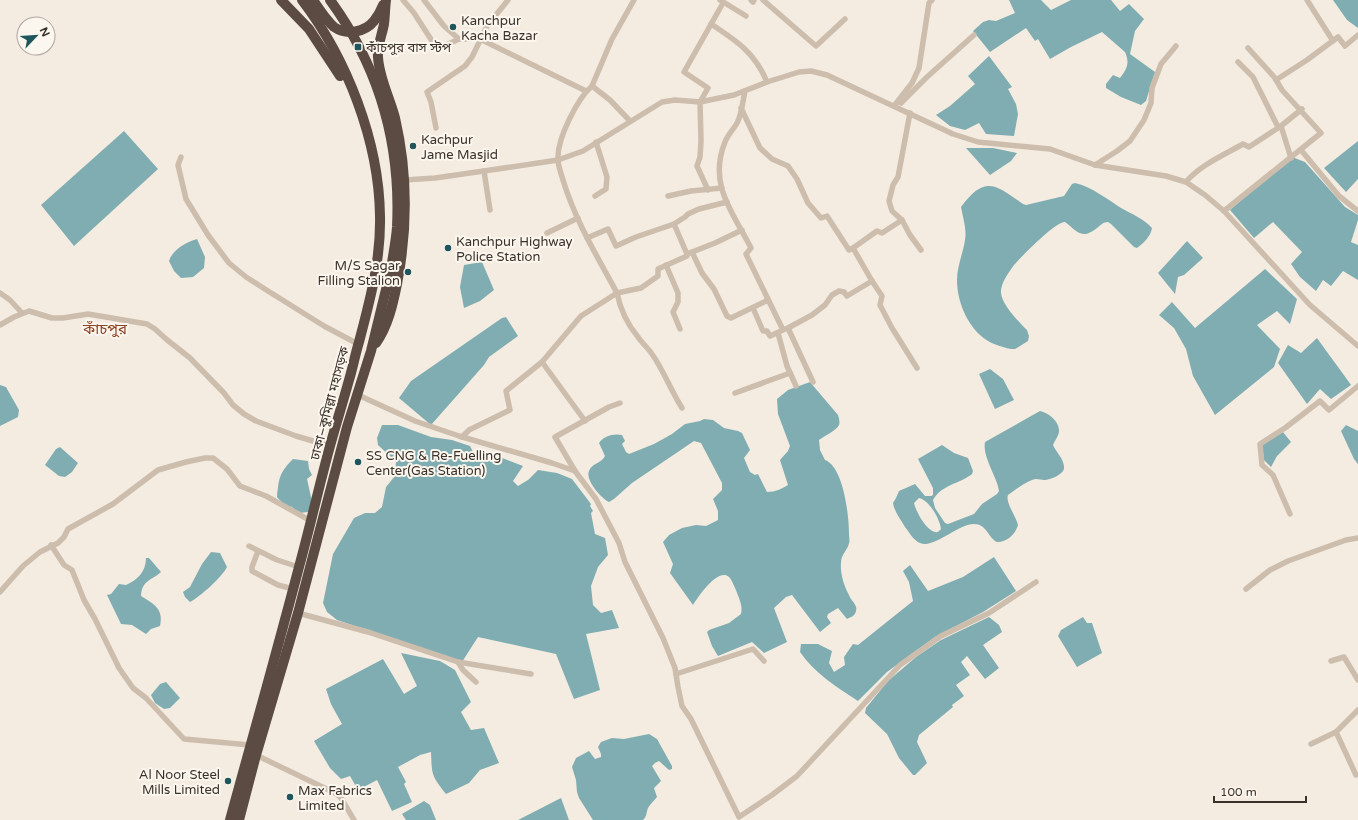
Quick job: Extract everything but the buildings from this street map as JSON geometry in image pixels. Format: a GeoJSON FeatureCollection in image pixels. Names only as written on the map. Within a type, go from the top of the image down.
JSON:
{"type":"FeatureCollection","features":[{"type":"Feature","properties":{"kind":"highway"},"geometry":{"type":"LineString","coordinates":[[281,0],[309,29],[340,76],[350,85]]}},
{"type":"Feature","properties":{"kind":"highway","name":"ঢাকা–কুমিল্লা মহাসড়ক"},"geometry":{"type":"LineString","coordinates":[[230,820],[299,567],[330,446],[369,307],[377,266],[380,215],[378,189],[372,152],[350,85],[331,43],[302,0]]}},
{"type":"Feature","properties":{"kind":"highway"},"geometry":{"type":"LineString","coordinates":[[313,0],[334,27],[340,30],[354,32],[361,30],[374,22],[386,0]]}},
{"type":"Feature","properties":{"kind":"highway","name":"ঢাকা–কুমিল্লা মহাসড়ক"},"geometry":{"type":"LineString","coordinates":[[239,820],[256,755],[298,613],[347,427],[371,351],[391,269],[397,229],[398,210],[396,170],[390,131],[380,94],[353,34],[330,0]]}},
{"type":"Feature","properties":{"kind":"highway"},"geometry":{"type":"LineString","coordinates":[[371,351],[384,332],[395,293],[400,268],[405,222],[405,180],[401,151],[395,118],[379,67],[378,58],[379,43],[384,25],[386,0]]}},
{"type":"Feature","properties":{"kind":"street"},"geometry":{"type":"LineString","coordinates":[[403,0],[414,13],[434,44],[442,47],[459,39],[480,39],[586,91]]}},
{"type":"Feature","properties":{"kind":"street"},"geometry":{"type":"LineString","coordinates":[[424,0],[444,26],[459,39]]}},
{"type":"Feature","properties":{"kind":"street"},"geometry":{"type":"LineString","coordinates":[[436,128],[431,102],[427,92],[465,66],[472,57],[487,26],[508,0]]}},
{"type":"Feature","properties":{"kind":"street"},"geometry":{"type":"LineString","coordinates":[[634,0],[612,39],[592,86],[586,91],[571,115],[558,150],[558,160],[568,197],[578,218],[580,226],[617,292],[619,303],[629,324],[668,379],[682,408]]}},
{"type":"Feature","properties":{"kind":"street"},"geometry":{"type":"LineString","coordinates":[[751,0],[753,2],[754,0]]}},
{"type":"Feature","properties":{"kind":"street"},"geometry":{"type":"LineString","coordinates":[[763,0],[816,46],[845,19]]}},
{"type":"Feature","properties":{"kind":"street"},"geometry":{"type":"LineString","coordinates":[[895,106],[912,83],[919,68],[930,4],[932,0]]}},
{"type":"Feature","properties":{"kind":"street"},"geometry":{"type":"LineString","coordinates":[[1307,0],[1333,41]]}},
{"type":"Feature","properties":{"kind":"street"},"geometry":{"type":"LineString","coordinates":[[708,190],[697,166],[700,157],[701,141],[700,102],[708,88],[684,72],[722,1],[746,16]]}},
{"type":"Feature","properties":{"kind":"street"},"geometry":{"type":"LineString","coordinates":[[711,24],[729,36],[754,57],[767,82]]}},
{"type":"Feature","properties":{"kind":"street"},"geometry":{"type":"LineString","coordinates":[[895,106],[974,35]]}},
{"type":"Feature","properties":{"kind":"street"},"geometry":{"type":"LineString","coordinates":[[1276,80],[1307,60],[1338,37],[1344,46],[1358,35]]}},
{"type":"Feature","properties":{"kind":"street"},"geometry":{"type":"LineString","coordinates":[[1095,165],[1117,152],[1130,141],[1144,120],[1151,103],[1152,88],[1161,64],[1176,46]]}},
{"type":"Feature","properties":{"kind":"street"},"geometry":{"type":"LineString","coordinates":[[1224,211],[1321,133],[1302,109],[1282,90],[1276,80],[1248,48]]}},
{"type":"Feature","properties":{"kind":"street"},"geometry":{"type":"LineString","coordinates":[[1238,62],[1253,76],[1279,126],[1291,158]]}},
{"type":"Feature","properties":{"kind":"street"},"geometry":{"type":"LineString","coordinates":[[405,180],[435,178],[558,160],[583,151],[662,102],[675,100],[700,102],[734,95],[767,82],[799,72],[811,71],[827,75],[953,134],[978,142],[1050,149],[1095,165],[1166,176],[1186,182],[1224,211],[1310,305],[1358,346]]}},
{"type":"Feature","properties":{"kind":"street"},"geometry":{"type":"LineString","coordinates":[[592,86],[610,100],[630,121]]}},
{"type":"Feature","properties":{"kind":"street"},"geometry":{"type":"LineString","coordinates":[[745,91],[738,121],[725,140],[719,160],[719,174],[722,188],[727,202],[750,248],[746,254],[783,330],[813,382]]}},
{"type":"Feature","properties":{"kind":"street"},"geometry":{"type":"LineString","coordinates":[[741,108],[760,148],[772,159],[788,166],[797,179],[808,203],[821,218],[827,216],[848,250],[877,231],[882,233],[902,220]]}},
{"type":"Feature","properties":{"kind":"street"},"geometry":{"type":"LineString","coordinates":[[1186,182],[1193,174],[1243,144],[1249,147],[1302,109]]}},
{"type":"Feature","properties":{"kind":"street"},"geometry":{"type":"LineString","coordinates":[[910,113],[898,176],[893,185],[889,201],[892,211],[902,220],[910,235],[921,250]]}},
{"type":"Feature","properties":{"kind":"street"},"geometry":{"type":"LineString","coordinates":[[595,196],[606,189],[607,177],[596,142]]}},
{"type":"Feature","properties":{"kind":"street"},"geometry":{"type":"LineString","coordinates":[[1301,150],[1339,196],[1358,211]]}},
{"type":"Feature","properties":{"kind":"street"},"geometry":{"type":"LineString","coordinates":[[180,157],[178,166],[186,198],[208,236],[229,263],[246,277],[268,291],[324,326],[358,344]]}},
{"type":"Feature","properties":{"kind":"street"},"geometry":{"type":"LineString","coordinates":[[484,171],[490,210]]}},
{"type":"Feature","properties":{"kind":"street"},"geometry":{"type":"LineString","coordinates":[[668,196],[722,188]]}},
{"type":"Feature","properties":{"kind":"street"},"geometry":{"type":"LineString","coordinates":[[587,238],[608,229],[616,246],[636,236],[674,224],[688,214],[699,209],[727,202]]}},
{"type":"Feature","properties":{"kind":"street"},"geometry":{"type":"LineString","coordinates":[[547,233],[578,218]]}},
{"type":"Feature","properties":{"kind":"street"},"geometry":{"type":"LineString","coordinates":[[674,224],[702,273],[714,289],[727,316],[730,318],[768,300]]}},
{"type":"Feature","properties":{"kind":"street"},"geometry":{"type":"LineString","coordinates":[[462,437],[469,430],[510,410],[506,391],[542,362],[581,316],[617,292],[641,288],[658,276],[658,269],[742,230]]}},
{"type":"Feature","properties":{"kind":"street"},"geometry":{"type":"LineString","coordinates":[[853,248],[882,296],[880,305],[883,311],[917,368]]}},
{"type":"Feature","properties":{"kind":"street"},"geometry":{"type":"LineString","coordinates":[[666,265],[678,293],[678,302],[673,312],[680,329]]}},
{"type":"Feature","properties":{"kind":"street"},"geometry":{"type":"LineString","coordinates":[[752,308],[763,331],[767,331],[770,336],[812,315],[825,305],[832,295],[839,291],[844,292],[847,296],[872,281]]}},
{"type":"Feature","properties":{"kind":"street"},"geometry":{"type":"LineString","coordinates":[[0,293],[10,300],[22,313]]}},
{"type":"Feature","properties":{"kind":"street"},"geometry":{"type":"LineString","coordinates":[[0,326],[22,313],[29,311],[52,318],[88,314],[147,324],[190,358],[233,405],[244,414],[256,421],[296,436],[330,446]]}},
{"type":"Feature","properties":{"kind":"street"},"geometry":{"type":"LineString","coordinates":[[783,330],[790,373],[796,386]]}},
{"type":"Feature","properties":{"kind":"street"},"geometry":{"type":"LineString","coordinates":[[542,362],[585,421]]}},
{"type":"Feature","properties":{"kind":"street"},"geometry":{"type":"LineString","coordinates":[[735,393],[790,373]]}},
{"type":"Feature","properties":{"kind":"street"},"geometry":{"type":"LineString","coordinates":[[1290,514],[1273,475],[1262,464],[1260,444],[1285,428],[1320,401],[1329,410],[1358,386]]}},
{"type":"Feature","properties":{"kind":"street"},"geometry":{"type":"LineString","coordinates":[[358,395],[416,421],[462,437],[575,471]]}},
{"type":"Feature","properties":{"kind":"street"},"geometry":{"type":"LineString","coordinates":[[620,403],[609,407],[555,437],[575,471],[596,499],[619,543],[625,562],[663,638],[675,668],[682,706],[691,719],[739,818],[797,776],[900,665],[941,636],[990,613],[1036,582]]}},
{"type":"Feature","properties":{"kind":"street"},"geometry":{"type":"LineString","coordinates":[[0,592],[23,566],[51,546],[58,543],[64,537],[68,529],[74,524],[113,504],[158,470],[205,458],[213,458],[219,462],[240,486],[266,496],[311,521]]}},
{"type":"Feature","properties":{"kind":"street"},"geometry":{"type":"LineString","coordinates":[[1246,589],[1270,570],[1288,561],[1346,540],[1358,538]]}},
{"type":"Feature","properties":{"kind":"street"},"geometry":{"type":"LineString","coordinates":[[51,546],[64,565],[72,570],[84,600],[119,668],[133,688],[146,698],[184,739],[250,745]]}},
{"type":"Feature","properties":{"kind":"street"},"geometry":{"type":"LineString","coordinates":[[249,546],[277,560],[299,567]]}},
{"type":"Feature","properties":{"kind":"street"},"geometry":{"type":"LineString","coordinates":[[258,551],[252,571],[278,585],[293,589]]}},
{"type":"Feature","properties":{"kind":"street"},"geometry":{"type":"LineString","coordinates":[[298,613],[368,632],[458,662],[531,674]]}},
{"type":"Feature","properties":{"kind":"street"},"geometry":{"type":"LineString","coordinates":[[676,674],[753,649],[764,661]]}},
{"type":"Feature","properties":{"kind":"street"},"geometry":{"type":"LineString","coordinates":[[1331,661],[1344,657],[1358,680]]}},
{"type":"Feature","properties":{"kind":"street"},"geometry":{"type":"LineString","coordinates":[[458,662],[463,670],[476,682]]}},
{"type":"Feature","properties":{"kind":"street"},"geometry":{"type":"LineString","coordinates":[[1311,744],[1336,732],[1358,710]]}},
{"type":"Feature","properties":{"kind":"street"},"geometry":{"type":"LineString","coordinates":[[1336,732],[1356,775]]}},
{"type":"Feature","properties":{"kind":"street"},"geometry":{"type":"LineString","coordinates":[[256,755],[337,794],[354,820]]}},
{"type":"Feature","properties":{"kind":"water"},"geometry":{"type":"Polygon","coordinates":[[[1009,0],[1041,0],[1051,10],[1071,0],[1111,0],[1120,11],[1129,4],[1144,19],[1135,31],[1130,54],[1155,72],[1146,101],[1141,105],[1121,97],[1106,88],[1106,84],[1113,75],[1120,78],[1126,69],[1127,59],[1125,52],[1102,32],[1050,59],[1038,39],[1035,41],[1026,28],[990,52],[973,31],[983,22],[989,20],[996,21],[1015,13],[1009,0]]]}},
{"type":"Feature","properties":{"kind":"water"},"geometry":{"type":"Polygon","coordinates":[[[1333,0],[1358,0],[1358,28],[1347,20],[1333,0]]]}},
{"type":"Feature","properties":{"kind":"water"},"geometry":{"type":"Polygon","coordinates":[[[989,56],[1012,87],[1008,89],[1016,104],[1018,114],[1014,136],[986,134],[979,123],[965,130],[950,126],[936,115],[950,106],[975,84],[968,76],[989,56]]]}},
{"type":"Feature","properties":{"kind":"water"},"geometry":{"type":"Polygon","coordinates":[[[124,131],[158,169],[74,246],[41,205],[124,131]]]}},
{"type":"Feature","properties":{"kind":"water"},"geometry":{"type":"Polygon","coordinates":[[[1358,141],[1358,179],[1346,192],[1324,168],[1358,141]]]}},
{"type":"Feature","properties":{"kind":"water"},"geometry":{"type":"Polygon","coordinates":[[[966,148],[993,148],[1017,153],[1011,161],[990,175],[966,148]]]}},
{"type":"Feature","properties":{"kind":"water"},"geometry":{"type":"Polygon","coordinates":[[[1292,157],[1305,162],[1345,207],[1358,215],[1358,220],[1351,242],[1358,245],[1358,280],[1343,271],[1331,286],[1323,280],[1316,291],[1300,277],[1291,264],[1302,252],[1273,222],[1254,238],[1230,210],[1292,157]]]}},
{"type":"Feature","properties":{"kind":"water"},"geometry":{"type":"Polygon","coordinates":[[[1075,183],[1093,190],[1121,208],[1142,219],[1152,228],[1150,234],[1137,248],[1134,247],[1108,222],[1103,223],[1088,234],[1080,233],[1065,222],[1054,227],[1014,265],[1005,278],[1001,290],[1004,303],[1027,330],[1029,336],[1028,341],[1015,349],[1011,349],[983,338],[970,324],[963,310],[957,288],[957,275],[966,232],[961,207],[977,190],[984,187],[991,186],[998,188],[1026,205],[1064,196],[1072,184],[1075,183]]]}},
{"type":"Feature","properties":{"kind":"water"},"geometry":{"type":"Polygon","coordinates":[[[197,239],[205,257],[204,268],[193,277],[181,278],[174,271],[169,261],[176,250],[188,242],[197,239]]]}},
{"type":"Feature","properties":{"kind":"water"},"geometry":{"type":"Polygon","coordinates":[[[1187,241],[1203,258],[1184,275],[1178,277],[1175,294],[1158,273],[1187,241]]]}},
{"type":"Feature","properties":{"kind":"water"},"geometry":{"type":"Polygon","coordinates":[[[482,262],[494,290],[480,301],[464,308],[460,287],[464,265],[482,262]]]}},
{"type":"Feature","properties":{"kind":"water"},"geometry":{"type":"Polygon","coordinates":[[[1265,269],[1297,299],[1290,324],[1277,311],[1257,325],[1280,349],[1274,367],[1215,415],[1193,376],[1186,349],[1174,328],[1159,315],[1172,302],[1195,328],[1265,269]]]}},
{"type":"Feature","properties":{"kind":"water"},"geometry":{"type":"Polygon","coordinates":[[[506,317],[518,336],[489,357],[484,365],[431,425],[399,398],[411,381],[502,318],[506,317]]]}},
{"type":"Feature","properties":{"kind":"water"},"geometry":{"type":"Polygon","coordinates":[[[1317,338],[1351,385],[1331,399],[1320,389],[1307,404],[1278,363],[1288,345],[1301,353],[1317,338]]]}},
{"type":"Feature","properties":{"kind":"water"},"geometry":{"type":"Polygon","coordinates":[[[990,369],[1003,379],[1014,400],[995,409],[979,374],[990,369]]]}},
{"type":"Feature","properties":{"kind":"water"},"geometry":{"type":"Polygon","coordinates":[[[810,382],[838,415],[839,419],[839,424],[837,427],[819,440],[820,450],[825,460],[831,464],[837,472],[844,493],[848,516],[849,541],[841,560],[841,571],[846,588],[856,607],[855,614],[847,619],[838,608],[828,614],[827,617],[831,623],[820,632],[792,595],[786,597],[774,608],[787,642],[764,653],[752,642],[718,656],[712,646],[707,632],[729,623],[741,614],[740,602],[733,583],[729,577],[724,575],[719,576],[709,584],[693,605],[670,573],[673,564],[663,542],[669,535],[682,528],[696,525],[706,526],[718,520],[718,511],[713,499],[722,490],[722,483],[701,443],[694,441],[632,483],[609,502],[598,493],[591,484],[588,475],[590,468],[604,458],[605,456],[599,443],[606,437],[619,434],[622,435],[625,441],[622,444],[626,452],[629,454],[654,444],[672,434],[685,424],[704,419],[713,420],[724,428],[742,433],[750,450],[744,458],[750,472],[755,475],[758,474],[767,492],[778,490],[788,485],[780,460],[788,451],[790,446],[778,414],[777,399],[788,390],[810,382]]]}},
{"type":"Feature","properties":{"kind":"water"},"geometry":{"type":"Polygon","coordinates":[[[0,385],[6,387],[19,410],[18,417],[0,426],[0,385]]]}},
{"type":"Feature","properties":{"kind":"water"},"geometry":{"type":"Polygon","coordinates":[[[1040,411],[1043,412],[1053,418],[1058,425],[1059,432],[1053,445],[1063,461],[1064,470],[1057,476],[1050,479],[1035,479],[1029,481],[1008,495],[1007,498],[1009,505],[1018,525],[1013,535],[1004,541],[997,542],[991,538],[982,526],[974,524],[961,528],[932,543],[926,544],[918,542],[905,527],[896,512],[893,503],[899,491],[915,484],[925,496],[933,495],[933,488],[918,459],[942,445],[954,453],[968,458],[973,471],[972,474],[946,487],[933,500],[935,508],[945,523],[948,524],[974,514],[982,504],[999,491],[986,454],[985,442],[1040,411]],[[919,498],[914,503],[917,512],[930,530],[938,532],[941,529],[939,520],[927,502],[919,498]]]}},
{"type":"Feature","properties":{"kind":"water"},"geometry":{"type":"Polygon","coordinates":[[[382,425],[398,425],[431,437],[452,440],[470,446],[473,452],[488,456],[492,454],[523,466],[513,481],[518,486],[528,480],[538,470],[557,473],[572,479],[591,504],[590,506],[593,511],[591,513],[595,534],[605,538],[608,555],[598,567],[591,586],[593,605],[601,613],[612,610],[619,628],[586,634],[600,690],[574,699],[556,654],[478,637],[462,662],[337,620],[327,612],[323,603],[333,554],[354,518],[365,513],[375,513],[382,507],[386,487],[395,476],[396,462],[378,445],[377,438],[382,425]]]}},
{"type":"Feature","properties":{"kind":"water"},"geometry":{"type":"Polygon","coordinates":[[[1346,425],[1358,431],[1358,464],[1354,459],[1341,431],[1346,425]]]}},
{"type":"Feature","properties":{"kind":"water"},"geometry":{"type":"Polygon","coordinates":[[[1283,432],[1291,442],[1277,456],[1271,467],[1264,460],[1262,445],[1283,432]]]}},
{"type":"Feature","properties":{"kind":"water"},"geometry":{"type":"Polygon","coordinates":[[[60,447],[78,463],[72,472],[65,477],[59,476],[45,465],[56,449],[60,447]]]}},
{"type":"Feature","properties":{"kind":"water"},"geometry":{"type":"Polygon","coordinates":[[[293,459],[308,461],[309,469],[312,475],[307,479],[313,506],[308,512],[299,513],[292,507],[284,505],[277,497],[280,476],[293,459]]]}},
{"type":"Feature","properties":{"kind":"water"},"geometry":{"type":"Polygon","coordinates":[[[211,552],[220,553],[227,567],[221,576],[190,602],[185,597],[183,592],[190,587],[202,564],[211,552]]]}},
{"type":"Feature","properties":{"kind":"water"},"geometry":{"type":"Polygon","coordinates":[[[994,557],[1016,591],[983,612],[935,637],[887,672],[858,701],[819,673],[800,652],[801,644],[818,644],[832,651],[829,663],[834,672],[845,665],[844,657],[853,644],[858,645],[913,601],[909,582],[903,571],[910,565],[928,591],[963,577],[994,557]]]}},
{"type":"Feature","properties":{"kind":"water"},"geometry":{"type":"Polygon","coordinates":[[[146,558],[149,558],[161,572],[145,584],[141,596],[157,608],[161,615],[161,620],[160,626],[151,629],[146,634],[132,625],[121,624],[107,595],[111,594],[119,584],[126,585],[134,581],[143,571],[146,558]]]}},
{"type":"Feature","properties":{"kind":"water"},"geometry":{"type":"Polygon","coordinates":[[[989,617],[999,625],[1002,632],[983,645],[999,668],[985,679],[967,656],[961,662],[970,675],[956,685],[964,696],[919,735],[917,742],[927,763],[915,775],[913,775],[899,758],[887,734],[865,713],[866,708],[888,681],[916,657],[941,640],[989,617]]]}},
{"type":"Feature","properties":{"kind":"water"},"geometry":{"type":"Polygon","coordinates":[[[1083,617],[1087,623],[1092,623],[1102,653],[1077,667],[1058,636],[1061,630],[1083,617]]]}},
{"type":"Feature","properties":{"kind":"water"},"geometry":{"type":"Polygon","coordinates":[[[401,653],[440,661],[455,670],[471,702],[461,712],[471,730],[484,728],[499,763],[480,770],[469,783],[446,794],[437,783],[433,774],[431,752],[420,755],[398,767],[406,782],[404,784],[412,802],[392,811],[377,780],[358,790],[350,776],[341,779],[330,768],[314,741],[342,724],[331,704],[326,689],[383,659],[404,694],[417,686],[401,653]]]}},
{"type":"Feature","properties":{"kind":"water"},"geometry":{"type":"Polygon","coordinates":[[[166,682],[180,698],[170,708],[164,709],[155,703],[151,695],[160,684],[166,682]]]}},
{"type":"Feature","properties":{"kind":"water"},"geometry":{"type":"Polygon","coordinates":[[[649,734],[657,739],[672,766],[672,769],[669,770],[659,761],[652,766],[661,781],[654,788],[657,797],[647,810],[646,816],[643,820],[593,820],[579,798],[577,792],[576,780],[572,767],[576,758],[589,751],[595,759],[601,757],[598,747],[601,742],[612,738],[624,739],[649,734]]]}},
{"type":"Feature","properties":{"kind":"water"},"geometry":{"type":"Polygon","coordinates":[[[561,798],[569,820],[518,820],[561,798]]]}},
{"type":"Feature","properties":{"kind":"water"},"geometry":{"type":"Polygon","coordinates":[[[424,801],[430,805],[436,820],[406,820],[402,814],[424,801]]]}},
{"type":"Feature","properties":{"kind":"place","name":"Kanchpur Kacha Bazar"},"geometry":{"type":"Point","coordinates":[453,27]}},
{"type":"Feature","properties":{"kind":"place","name":"কাঁচপুর বাস স্টপ"},"geometry":{"type":"Point","coordinates":[358,47]}},
{"type":"Feature","properties":{"kind":"place","name":"Kachpur Jame Masjid"},"geometry":{"type":"Point","coordinates":[413,146]}},
{"type":"Feature","properties":{"kind":"place","name":"Kanchpur Highway Police Station"},"geometry":{"type":"Point","coordinates":[448,248]}},
{"type":"Feature","properties":{"kind":"place","name":"M/S Sagar Filling Stalion"},"geometry":{"type":"Point","coordinates":[408,272]}},
{"type":"Feature","properties":{"kind":"place","name":"SS CNG & Re-Fuelling Center(Gas Station)"},"geometry":{"type":"Point","coordinates":[358,462]}},
{"type":"Feature","properties":{"kind":"place","name":"Al Noor Steel Mills Limited"},"geometry":{"type":"Point","coordinates":[228,781]}},
{"type":"Feature","properties":{"kind":"place","name":"Max Fabrics Limited"},"geometry":{"type":"Point","coordinates":[290,797]}},
{"type":"Feature","properties":{"kind":"district","name":"কাঁচপুর"},"geometry":{"type":"Point","coordinates":[105,329]}}]}
